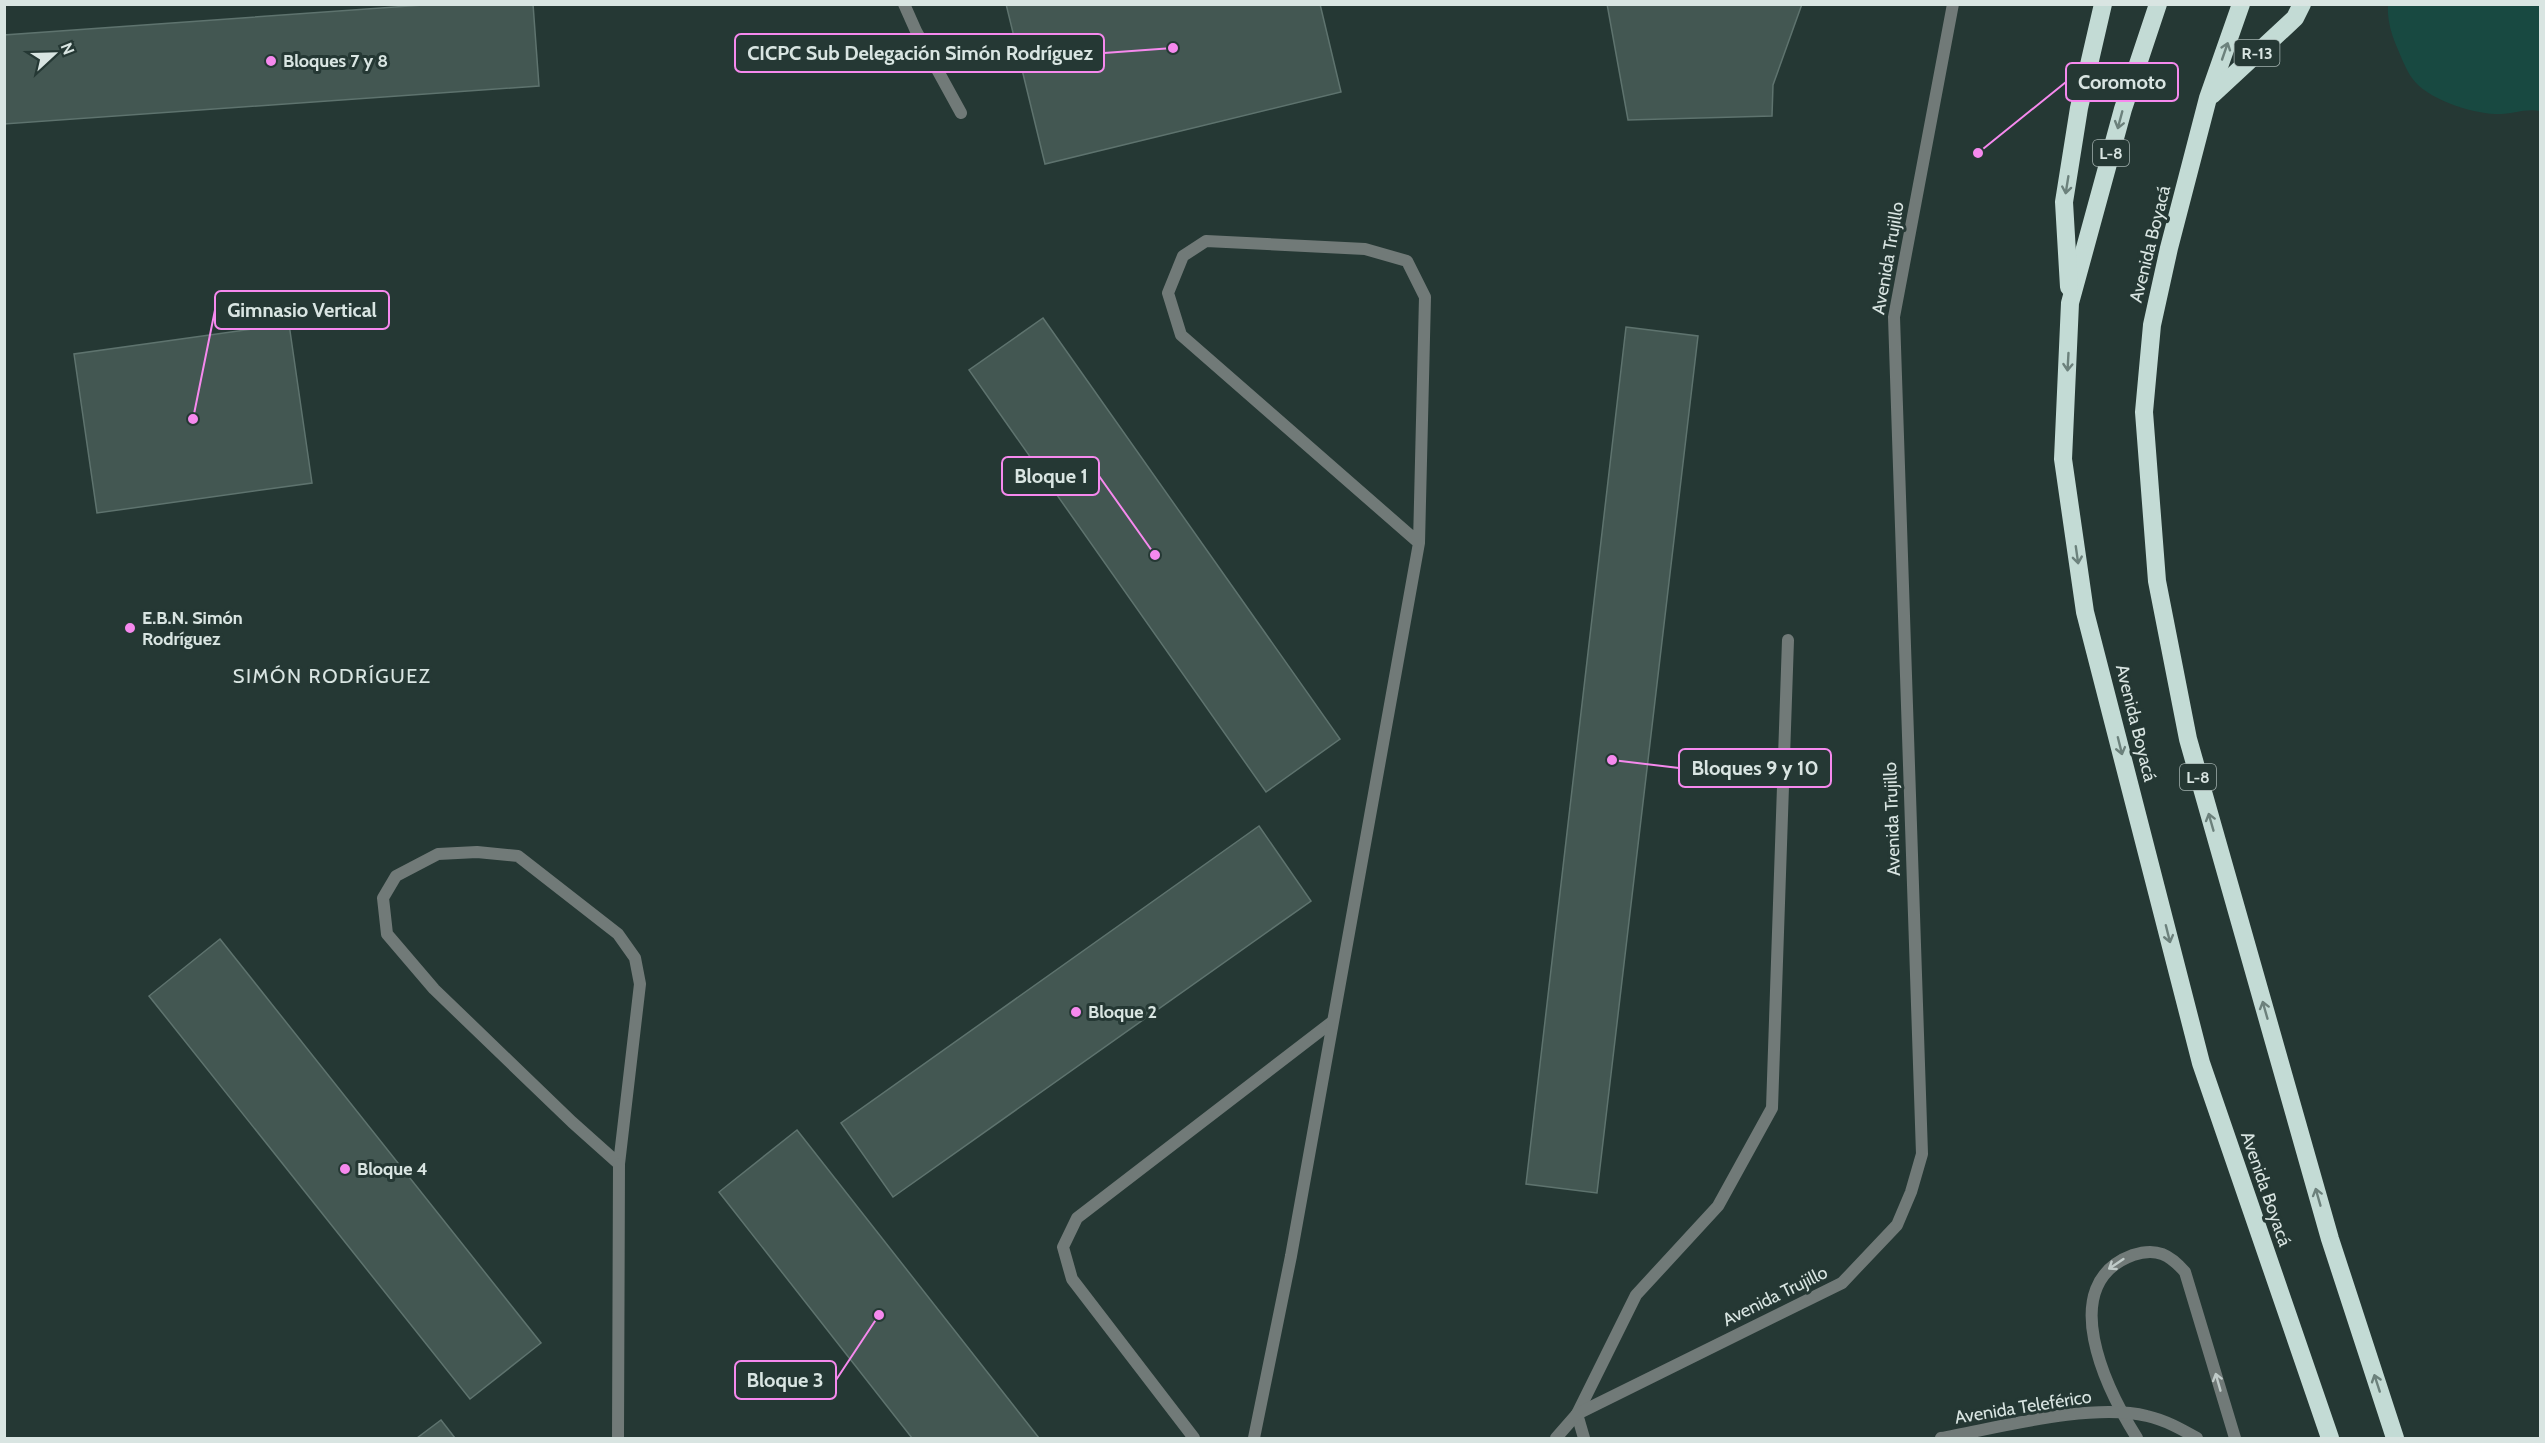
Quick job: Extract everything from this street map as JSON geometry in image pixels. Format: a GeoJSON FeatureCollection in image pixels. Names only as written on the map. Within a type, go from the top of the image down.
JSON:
{"type":"FeatureCollection","features":[{"type":"Feature","properties":{"kind":"highway"},"geometry":{"type":"LineString","coordinates":[[2070,303],[2064,202],[2079,108],[2103,4]]}},
{"type":"Feature","properties":{"kind":"highway","name":"Avenida Boyacá"},"geometry":{"type":"LineString","coordinates":[[2158,4],[2123,109],[2070,303],[2063,459],[2085,612],[2201,1063],[2330,1438]]}},
{"type":"Feature","properties":{"kind":"highway","name":"Avenida Boyacá"},"geometry":{"type":"LineString","coordinates":[[2241,4],[2208,98],[2169,248],[2151,336],[2144,412],[2157,581],[2188,740],[2330,1239],[2396,1438]]}},
{"type":"Feature","properties":{"kind":"highway","name":"R-13"},"geometry":{"type":"LineString","coordinates":[[2208,98],[2295,18],[2301,4]]}},
{"type":"Feature","properties":{"kind":"street"},"geometry":{"type":"LineString","coordinates":[[904,4],[916,31],[961,113]]}},
{"type":"Feature","properties":{"kind":"street","name":"Avenida Trujillo"},"geometry":{"type":"LineString","coordinates":[[1556,1438],[1578,1414],[1842,1283],[1897,1225],[1911,1192],[1922,1154],[1894,317],[1953,4]]}},
{"type":"Feature","properties":{"kind":"street"},"geometry":{"type":"LineString","coordinates":[[1254,1438],[1291,1256],[1419,543],[1425,297],[1407,261],[1365,249],[1206,241],[1183,256],[1168,293],[1181,335],[1419,543]]}},
{"type":"Feature","properties":{"kind":"street"},"geometry":{"type":"LineString","coordinates":[[1584,1438],[1578,1414],[1636,1295],[1718,1206],[1772,1107],[1788,640]]}},
{"type":"Feature","properties":{"kind":"street"},"geometry":{"type":"LineString","coordinates":[[618,1438],[619,1164],[640,984],[635,958],[618,934],[518,856],[477,852],[438,854],[396,876],[383,898],[387,934],[434,989],[619,1164]]}},
{"type":"Feature","properties":{"kind":"street"},"geometry":{"type":"LineString","coordinates":[[1194,1438],[1072,1279],[1063,1247],[1077,1218],[1332,1022]]}},
{"type":"Feature","properties":{"kind":"street"},"geometry":{"type":"LineString","coordinates":[[2137,1438],[2121,1412],[2094,1343],[2092,1308],[2098,1281],[2107,1270],[2122,1259],[2140,1253],[2155,1252],[2171,1256],[2185,1272],[2235,1438]]}},
{"type":"Feature","properties":{"kind":"street","name":"Avenida Teleférico"},"geometry":{"type":"LineString","coordinates":[[1941,1438],[2067,1415],[2121,1412],[2147,1416],[2197,1438]]}},
{"type":"Feature","properties":{"kind":"green space"},"geometry":{"type":"Polygon","coordinates":[[[2388,5],[2540,5],[2540,111],[2485,113],[2450,104],[2419,86],[2403,62],[2394,40],[2388,5]]]}},
{"type":"Feature","properties":{"kind":"building","name":"Bloques 7 y 8"},"geometry":{"type":"Polygon","coordinates":[[[437,4],[533,4],[539,86],[4,124],[4,35],[437,4]]]}},
{"type":"Feature","properties":{"kind":"building"},"geometry":{"type":"Polygon","coordinates":[[[1006,4],[1320,4],[1341,92],[1045,164],[1006,4]]]}},
{"type":"Feature","properties":{"kind":"building"},"geometry":{"type":"Polygon","coordinates":[[[1607,4],[1802,4],[1773,85],[1772,116],[1628,120],[1607,4]]]}},
{"type":"Feature","properties":{"kind":"building"},"geometry":{"type":"Polygon","coordinates":[[[1043,318],[1340,739],[1266,792],[969,370],[1043,318]]]}},
{"type":"Feature","properties":{"kind":"building"},"geometry":{"type":"Polygon","coordinates":[[[289,324],[312,483],[97,513],[74,354],[289,324]]]}},
{"type":"Feature","properties":{"kind":"building"},"geometry":{"type":"Polygon","coordinates":[[[1626,327],[1698,336],[1597,1193],[1526,1184],[1626,327]]]}},
{"type":"Feature","properties":{"kind":"building","name":"Bloque 2"},"geometry":{"type":"Polygon","coordinates":[[[1259,826],[1311,901],[893,1197],[841,1123],[1259,826]]]}},
{"type":"Feature","properties":{"kind":"building","name":"Bloque 4"},"geometry":{"type":"Polygon","coordinates":[[[220,939],[541,1343],[470,1399],[149,996],[220,939]]]}},
{"type":"Feature","properties":{"kind":"building"},"geometry":{"type":"Polygon","coordinates":[[[797,1130],[1039,1438],[912,1438],[719,1192],[797,1130]]]}},
{"type":"Feature","properties":{"kind":"building"},"geometry":{"type":"Polygon","coordinates":[[[441,1420],[455,1438],[417,1438],[441,1420]]]}},
{"type":"Feature","properties":{"kind":"place","name":"CICPC Sub Delegación Simón Rodríguez"},"geometry":{"type":"Point","coordinates":[1173,48]}},
{"type":"Feature","properties":{"kind":"place","name":"Bloques 7 y 8"},"geometry":{"type":"Point","coordinates":[271,61]}},
{"type":"Feature","properties":{"kind":"place","name":"Coromoto"},"geometry":{"type":"Point","coordinates":[1978,153]}},
{"type":"Feature","properties":{"kind":"place","name":"Gimnasio Vertical"},"geometry":{"type":"Point","coordinates":[193,419]}},
{"type":"Feature","properties":{"kind":"place","name":"Bloque 1"},"geometry":{"type":"Point","coordinates":[1155,555]}},
{"type":"Feature","properties":{"kind":"place","name":"E.B.N. Simón Rodríguez"},"geometry":{"type":"Point","coordinates":[130,628]}},
{"type":"Feature","properties":{"kind":"place","name":"Bloques 9 y 10"},"geometry":{"type":"Point","coordinates":[1612,760]}},
{"type":"Feature","properties":{"kind":"place","name":"Bloque 2"},"geometry":{"type":"Point","coordinates":[1076,1012]}},
{"type":"Feature","properties":{"kind":"place","name":"Bloque 4"},"geometry":{"type":"Point","coordinates":[345,1169]}},
{"type":"Feature","properties":{"kind":"place","name":"Bloque 3"},"geometry":{"type":"Point","coordinates":[879,1315]}},
{"type":"Feature","properties":{"kind":"district","name":"SIMÓN RODRÍGUEZ"},"geometry":{"type":"Point","coordinates":[332,676]}}]}
